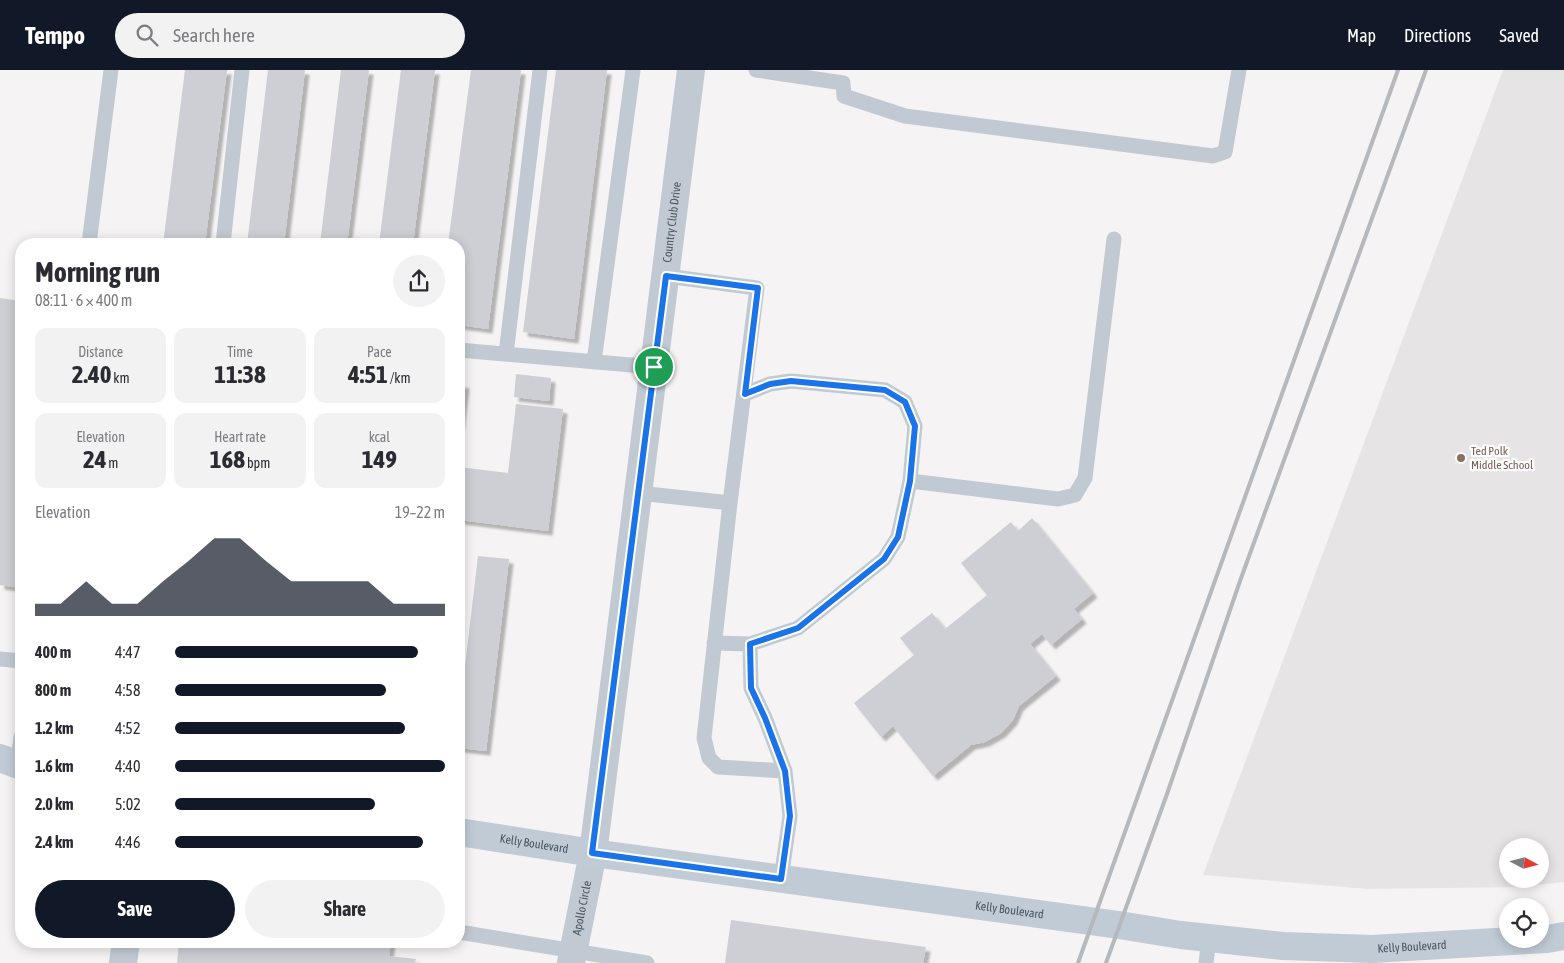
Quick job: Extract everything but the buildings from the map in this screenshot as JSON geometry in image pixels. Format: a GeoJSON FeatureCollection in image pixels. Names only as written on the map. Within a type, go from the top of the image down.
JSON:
{"type":"FeatureCollection","features":[{"type":"Feature","properties":{"kind":"street","name":"Country Club Drive"},"geometry":{"type":"LineString","coordinates":[[592,853],[692,70]]}},
{"type":"Feature","properties":{"kind":"street","name":"Kelly Boulevard"},"geometry":{"type":"LineString","coordinates":[[465,833],[592,853],[1110,924],[1181,936],[1207,950],[1283,946],[1372,949],[1547,939],[1564,936]]}},
{"type":"Feature","properties":{"kind":"street","name":"Apollo Circle"},"geometry":{"type":"LineString","coordinates":[[573,957],[592,853]]}},
{"type":"Feature","properties":{"kind":"street"},"geometry":{"type":"LineString","coordinates":[[123,963],[125,948]]}},
{"type":"Feature","properties":{"kind":"lane"},"geometry":{"type":"LineString","coordinates":[[90,238],[111,70]]}},
{"type":"Feature","properties":{"kind":"lane"},"geometry":{"type":"LineString","coordinates":[[224,238],[242,70]]}},
{"type":"Feature","properties":{"kind":"lane"},"geometry":{"type":"LineString","coordinates":[[506,354],[540,70]]}},
{"type":"Feature","properties":{"kind":"lane"},"geometry":{"type":"LineString","coordinates":[[594,362],[633,70]]}},
{"type":"Feature","properties":{"kind":"lane"},"geometry":{"type":"LineString","coordinates":[[756,70],[843,83],[844,96],[905,116],[1213,156],[1225,152],[1239,70]]}},
{"type":"Feature","properties":{"kind":"lane"},"geometry":{"type":"LineString","coordinates":[[910,481],[1058,499],[1075,495],[1085,478],[1114,239]]}},
{"type":"Feature","properties":{"kind":"lane"},"geometry":{"type":"LineString","coordinates":[[666,276],[758,288],[730,503],[704,738],[709,758],[718,767],[785,771]]}},
{"type":"Feature","properties":{"kind":"lane"},"geometry":{"type":"LineString","coordinates":[[465,351],[654,367]]}},
{"type":"Feature","properties":{"kind":"lane"},"geometry":{"type":"LineString","coordinates":[[714,643],[750,644],[798,628],[884,559],[898,537],[910,481],[915,426],[905,402],[885,390],[791,381],[770,384],[745,394]]}},
{"type":"Feature","properties":{"kind":"lane"},"geometry":{"type":"LineString","coordinates":[[639,493],[730,503]]}},
{"type":"Feature","properties":{"kind":"lane"},"geometry":{"type":"LineString","coordinates":[[750,644],[751,688],[765,718],[785,771],[790,816],[781,879]]}},
{"type":"Feature","properties":{"kind":"lane"},"geometry":{"type":"LineString","coordinates":[[0,658],[15,660]]}},
{"type":"Feature","properties":{"kind":"lane"},"geometry":{"type":"LineString","coordinates":[[10,764],[15,752]]}},
{"type":"Feature","properties":{"kind":"lane"},"geometry":{"type":"LineString","coordinates":[[465,933],[573,957],[647,963]]}},
{"type":"Feature","properties":{"kind":"shaded area","name":"Ted Polk Middle School"},"geometry":{"type":"Polygon","coordinates":[[[1503,70],[1564,70],[1564,882],[1549,884],[1549,838],[1499,838],[1499,887],[1368,889],[1203,875],[1503,70]]]}},
{"type":"Feature","properties":{"kind":"railway"},"geometry":{"type":"LineString","coordinates":[[1078,963],[1398,70]]}},
{"type":"Feature","properties":{"kind":"railway"},"geometry":{"type":"LineString","coordinates":[[1106,963],[1167,794],[1240,581],[1426,70]]}},
{"type":"Feature","properties":{"kind":"place","name":"Ted Polk Middle School"},"geometry":{"type":"Point","coordinates":[1461,458]}},
{"type":"Feature","properties":{"kind":"route"},"geometry":{"type":"LineString","coordinates":[[666,276],[758,288],[745,394],[770,384],[791,381],[885,390],[905,402],[915,426],[907,500],[898,537],[884,559],[798,628],[750,644],[751,688],[765,718],[785,771],[790,816],[781,879],[592,853],[654,367],[666,276]]}}]}
